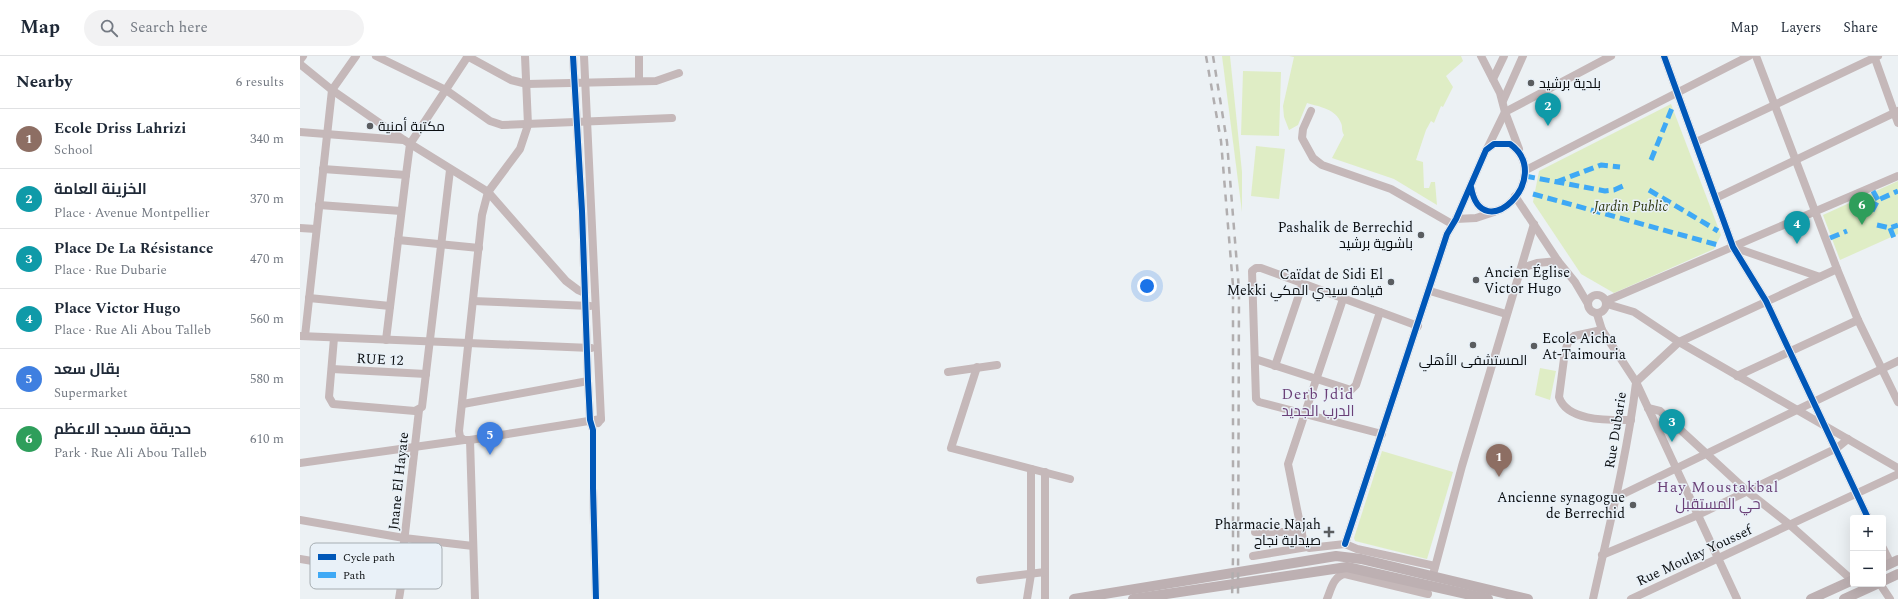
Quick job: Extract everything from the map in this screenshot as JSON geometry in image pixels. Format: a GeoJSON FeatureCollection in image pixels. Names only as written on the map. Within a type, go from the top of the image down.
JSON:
{"type":"FeatureCollection","features":[{"type":"Feature","properties":{"kind":"main road"},"geometry":{"type":"LineString","coordinates":[[1074,599],[1336,556],[1361,559],[1431,584],[1528,599]]}},
{"type":"Feature","properties":{"kind":"main road"},"geometry":{"type":"LineString","coordinates":[[1133,599],[1338,567],[1360,569],[1431,584],[1488,599]]}},
{"type":"Feature","properties":{"kind":"main road"},"geometry":{"type":"LineString","coordinates":[[1886,580],[1898,574]]}},
{"type":"Feature","properties":{"kind":"main road"},"geometry":{"type":"LineString","coordinates":[[1812,599],[1850,581]]}},
{"type":"Feature","properties":{"kind":"main road"},"geometry":{"type":"LineString","coordinates":[[1844,599],[1871,587]]}},
{"type":"Feature","properties":{"kind":"street"},"geometry":{"type":"LineString","coordinates":[[300,60],[303,56]]}},
{"type":"Feature","properties":{"kind":"street"},"geometry":{"type":"LineString","coordinates":[[356,56],[332,90],[309,298],[303,336],[598,348]]}},
{"type":"Feature","properties":{"kind":"street"},"geometry":{"type":"LineString","coordinates":[[376,56],[446,90],[496,124],[528,125],[672,118]]}},
{"type":"Feature","properties":{"kind":"street"},"geometry":{"type":"LineString","coordinates":[[386,340],[406,175],[407,142],[446,90],[468,56],[511,80],[527,84],[656,81],[679,73]]}},
{"type":"Feature","properties":{"kind":"street"},"geometry":{"type":"LineString","coordinates":[[467,440],[460,437],[459,431],[482,215],[488,192],[520,149],[528,125],[525,56]]}},
{"type":"Feature","properties":{"kind":"street"},"geometry":{"type":"LineString","coordinates":[[574,56],[588,381],[590,420],[593,430],[592,488],[596,599]]}},
{"type":"Feature","properties":{"kind":"street"},"geometry":{"type":"LineString","coordinates":[[584,56],[601,419],[593,430]]}},
{"type":"Feature","properties":{"kind":"street"},"geometry":{"type":"LineString","coordinates":[[639,56],[639,81]]}},
{"type":"Feature","properties":{"kind":"street"},"geometry":{"type":"LineString","coordinates":[[1311,111],[1303,129],[1302,138],[1316,161],[1328,167],[1391,188],[1454,222],[1476,218],[1496,212],[1506,207],[1515,196],[1526,170],[1522,155],[1504,112],[1503,101],[1481,56]]}},
{"type":"Feature","properties":{"kind":"street"},"geometry":{"type":"LineString","coordinates":[[1493,79],[1504,56]]}},
{"type":"Feature","properties":{"kind":"street"},"geometry":{"type":"LineString","coordinates":[[1503,101],[1523,56]]}},
{"type":"Feature","properties":{"kind":"street"},"geometry":{"type":"LineString","coordinates":[[1345,544],[1430,290],[1447,234],[1471,187],[1504,112],[1611,56]]}},
{"type":"Feature","properties":{"kind":"street"},"geometry":{"type":"LineString","coordinates":[[1664,56],[1733,247],[1766,301],[1822,423],[1837,448],[1867,515]]}},
{"type":"Feature","properties":{"kind":"street"},"geometry":{"type":"LineString","coordinates":[[1526,170],[1749,56]]}},
{"type":"Feature","properties":{"kind":"street"},"geometry":{"type":"LineString","coordinates":[[1756,56],[1837,269],[1858,320],[1898,402]]}},
{"type":"Feature","properties":{"kind":"street"},"geometry":{"type":"LineString","coordinates":[[1696,142],[1876,56],[1896,112],[1898,123]]}},
{"type":"Feature","properties":{"kind":"street"},"geometry":{"type":"LineString","coordinates":[[300,64],[332,90],[407,142],[450,170],[488,192],[566,281],[578,290],[585,293]]}},
{"type":"Feature","properties":{"kind":"street"},"geometry":{"type":"LineString","coordinates":[[1716,198],[1896,112]]}},
{"type":"Feature","properties":{"kind":"street"},"geometry":{"type":"LineString","coordinates":[[300,132],[407,142]]}},
{"type":"Feature","properties":{"kind":"street"},"geometry":{"type":"LineString","coordinates":[[1486,150],[1494,144],[1510,144],[1522,155]]}},
{"type":"Feature","properties":{"kind":"street"},"geometry":{"type":"LineString","coordinates":[[323,169],[406,175]]}},
{"type":"Feature","properties":{"kind":"street","name":"Jnane El Hayate"},"geometry":{"type":"LineString","coordinates":[[404,543],[419,410],[422,407],[450,170]]}},
{"type":"Feature","properties":{"kind":"street"},"geometry":{"type":"LineString","coordinates":[[1607,303],[1898,176]]}},
{"type":"Feature","properties":{"kind":"street"},"geometry":{"type":"LineString","coordinates":[[1471,187],[1473,197],[1479,207],[1484,210],[1496,212]]}},
{"type":"Feature","properties":{"kind":"street"},"geometry":{"type":"LineString","coordinates":[[1515,196],[1558,261],[1575,282],[1590,310],[1597,314],[1602,330],[1636,382],[1737,599]]}},
{"type":"Feature","properties":{"kind":"street"},"geometry":{"type":"LineString","coordinates":[[319,205],[401,211]]}},
{"type":"Feature","properties":{"kind":"street"},"geometry":{"type":"LineString","coordinates":[[1431,584],[1462,466],[1534,224]]}},
{"type":"Feature","properties":{"kind":"street"},"geometry":{"type":"LineString","coordinates":[[300,228],[316,229]]}},
{"type":"Feature","properties":{"kind":"street"},"geometry":{"type":"LineString","coordinates":[[398,240],[479,248]]}},
{"type":"Feature","properties":{"kind":"street"},"geometry":{"type":"LineString","coordinates":[[1733,247],[1820,277]]}},
{"type":"Feature","properties":{"kind":"street"},"geometry":{"type":"LineString","coordinates":[[1522,268],[1537,263],[1558,261]]}},
{"type":"Feature","properties":{"kind":"street"},"geometry":{"type":"LineString","coordinates":[[1382,434],[1259,402],[1256,399],[1252,271],[1256,268],[1261,268],[1418,326]]}},
{"type":"Feature","properties":{"kind":"street"},"geometry":{"type":"LineString","coordinates":[[1636,382],[1679,342],[1837,269]]}},
{"type":"Feature","properties":{"kind":"street"},"geometry":{"type":"LineString","coordinates":[[1575,282],[1596,295],[1602,296],[1607,303],[1634,312],[1679,342],[1898,468]]}},
{"type":"Feature","properties":{"kind":"street"},"geometry":{"type":"LineString","coordinates":[[1275,366],[1303,283]]}},
{"type":"Feature","properties":{"kind":"street"},"geometry":{"type":"LineString","coordinates":[[1430,290],[1506,314]]}},
{"type":"Feature","properties":{"kind":"street"},"geometry":{"type":"LineString","coordinates":[[1588,304],[1590,298],[1596,295]]}},
{"type":"Feature","properties":{"kind":"street"},"geometry":{"type":"LineString","coordinates":[[309,298],[390,306]]}},
{"type":"Feature","properties":{"kind":"street"},"geometry":{"type":"LineString","coordinates":[[1307,547],[1302,532],[1288,464],[1343,299]]}},
{"type":"Feature","properties":{"kind":"street"},"geometry":{"type":"LineString","coordinates":[[473,301],[596,306]]}},
{"type":"Feature","properties":{"kind":"street"},"geometry":{"type":"LineString","coordinates":[[1597,314],[1605,310],[1607,303]]}},
{"type":"Feature","properties":{"kind":"street"},"geometry":{"type":"LineString","coordinates":[[1254,359],[1348,390],[1354,388],[1380,312]]}},
{"type":"Feature","properties":{"kind":"street"},"geometry":{"type":"LineString","coordinates":[[1737,376],[1858,320]]}},
{"type":"Feature","properties":{"kind":"street"},"geometry":{"type":"LineString","coordinates":[[1602,330],[1574,336],[1566,345],[1559,397],[1561,404],[1571,411],[1599,420],[1631,420]]}},
{"type":"Feature","properties":{"kind":"street"},"geometry":{"type":"LineString","coordinates":[[334,338],[329,397],[333,404],[415,412],[419,410]]}},
{"type":"Feature","properties":{"kind":"street"},"geometry":{"type":"LineString","coordinates":[[1617,497],[1898,361]]}},
{"type":"Feature","properties":{"kind":"street"},"geometry":{"type":"LineString","coordinates":[[948,372],[997,365]]}},
{"type":"Feature","properties":{"kind":"street"},"geometry":{"type":"LineString","coordinates":[[978,367],[951,448],[1070,479]]}},
{"type":"Feature","properties":{"kind":"street","name":"RUE 12"},"geometry":{"type":"LineString","coordinates":[[332,369],[426,374]]}},
{"type":"Feature","properties":{"kind":"street"},"geometry":{"type":"LineString","coordinates":[[463,404],[588,381]]}},
{"type":"Feature","properties":{"kind":"street","name":"Rue Dubarie"},"geometry":{"type":"LineString","coordinates":[[1593,599],[1602,555],[1617,497],[1631,420],[1636,382]]}},
{"type":"Feature","properties":{"kind":"street"},"geometry":{"type":"LineString","coordinates":[[1648,408],[1660,411],[1748,492],[1790,525],[1850,578]]}},
{"type":"Feature","properties":{"kind":"street"},"geometry":{"type":"LineString","coordinates":[[300,463],[415,448],[601,419]]}},
{"type":"Feature","properties":{"kind":"street"},"geometry":{"type":"LineString","coordinates":[[1602,555],[1698,515],[1748,492],[1837,448],[1848,439]]}},
{"type":"Feature","properties":{"kind":"street"},"geometry":{"type":"LineString","coordinates":[[467,440],[475,599]]}},
{"type":"Feature","properties":{"kind":"street"},"geometry":{"type":"LineString","coordinates":[[1027,599],[1031,574],[1031,469]]}},
{"type":"Feature","properties":{"kind":"street"},"geometry":{"type":"LineString","coordinates":[[1045,472],[1045,599]]}},
{"type":"Feature","properties":{"kind":"street","name":"Rue Moulay Youssef"},"geometry":{"type":"LineString","coordinates":[[1631,599],[1898,474]]}},
{"type":"Feature","properties":{"kind":"street"},"geometry":{"type":"LineString","coordinates":[[300,520],[404,538],[473,546]]}},
{"type":"Feature","properties":{"kind":"street"},"geometry":{"type":"LineString","coordinates":[[1255,532],[1302,532]]}},
{"type":"Feature","properties":{"kind":"street"},"geometry":{"type":"LineString","coordinates":[[1253,556],[1307,547],[1345,544],[1431,584]]}},
{"type":"Feature","properties":{"kind":"street"},"geometry":{"type":"LineString","coordinates":[[1884,551],[1891,564]]}},
{"type":"Feature","properties":{"kind":"street"},"geometry":{"type":"LineString","coordinates":[[300,559],[310,561]]}},
{"type":"Feature","properties":{"kind":"street"},"geometry":{"type":"LineString","coordinates":[[980,580],[1045,572]]}},
{"type":"Feature","properties":{"kind":"street"},"geometry":{"type":"LineString","coordinates":[[1327,599],[1334,582],[1339,576],[1345,574],[1431,584]]}},
{"type":"Feature","properties":{"kind":"street"},"geometry":{"type":"LineString","coordinates":[[1880,587],[1890,599]]}},
{"type":"Feature","properties":{"kind":"street","name":"Jnane El Hayate"},"geometry":{"type":"LineString","coordinates":[[399,599],[400,589]]}},
{"type":"Feature","properties":{"kind":"green space"},"geometry":{"type":"Polygon","coordinates":[[[1222,56],[1230,56],[1242,172],[1242,212],[1222,56]]]}},
{"type":"Feature","properties":{"kind":"green space"},"geometry":{"type":"Polygon","coordinates":[[[1289,56],[1461,56],[1463,61],[1446,76],[1453,87],[1443,107],[1441,106],[1434,123],[1431,121],[1426,130],[1416,160],[1423,162],[1424,188],[1429,188],[1431,182],[1435,182],[1437,205],[1394,179],[1332,158],[1344,135],[1339,118],[1327,109],[1307,103],[1298,125],[1289,130],[1284,117],[1283,106],[1294,57],[1289,56]]]}},
{"type":"Feature","properties":{"kind":"green space"},"geometry":{"type":"Polygon","coordinates":[[[1243,71],[1281,72],[1279,136],[1241,135],[1243,71]]]}},
{"type":"Feature","properties":{"kind":"green space","name":"Jardin Public"},"geometry":{"type":"Polygon","coordinates":[[[1671,104],[1721,235],[1714,249],[1614,293],[1581,274],[1533,202],[1539,171],[1671,104]]]}},
{"type":"Feature","properties":{"kind":"green space"},"geometry":{"type":"Polygon","coordinates":[[[1256,146],[1285,149],[1279,199],[1251,196],[1256,146]]]}},
{"type":"Feature","properties":{"kind":"green space"},"geometry":{"type":"Polygon","coordinates":[[[1898,181],[1898,234],[1840,260],[1823,215],[1898,181]]]}},
{"type":"Feature","properties":{"kind":"green space"},"geometry":{"type":"Polygon","coordinates":[[[1540,368],[1556,371],[1550,400],[1535,395],[1540,368]]]}},
{"type":"Feature","properties":{"kind":"green space"},"geometry":{"type":"Polygon","coordinates":[[[1382,451],[1453,472],[1427,559],[1355,541],[1354,538],[1382,451]]]}},
{"type":"Feature","properties":{"kind":"railway"},"geometry":{"type":"LineString","coordinates":[[1206,56],[1221,141],[1233,286],[1232,599]]}},
{"type":"Feature","properties":{"kind":"railway"},"geometry":{"type":"LineString","coordinates":[[1213,56],[1227,142],[1239,290],[1238,599]]}},
{"type":"Feature","properties":{"kind":"marked path"},"geometry":{"type":"LineString","coordinates":[[1651,160],[1672,108]]}},
{"type":"Feature","properties":{"kind":"marked path"},"geometry":{"type":"LineString","coordinates":[[1556,182],[1601,165],[1620,167]]}},
{"type":"Feature","properties":{"kind":"marked path"},"geometry":{"type":"LineString","coordinates":[[1525,176],[1605,191],[1614,190],[1623,186]]}},
{"type":"Feature","properties":{"kind":"marked path"},"geometry":{"type":"LineString","coordinates":[[1649,190],[1718,231]]}},
{"type":"Feature","properties":{"kind":"marked path"},"geometry":{"type":"LineString","coordinates":[[1873,191],[1878,200]]}},
{"type":"Feature","properties":{"kind":"marked path"},"geometry":{"type":"LineString","coordinates":[[1872,211],[1878,200],[1898,191]]}},
{"type":"Feature","properties":{"kind":"marked path"},"geometry":{"type":"LineString","coordinates":[[1533,194],[1718,245]]}},
{"type":"Feature","properties":{"kind":"marked path"},"geometry":{"type":"LineString","coordinates":[[1877,225],[1890,228],[1898,225]]}},
{"type":"Feature","properties":{"kind":"marked path"},"geometry":{"type":"LineString","coordinates":[[1890,228],[1894,238]]}},
{"type":"Feature","properties":{"kind":"marked path"},"geometry":{"type":"LineString","coordinates":[[1830,238],[1847,231]]}},
{"type":"Feature","properties":{"kind":"cycle path"},"geometry":{"type":"LineString","coordinates":[[573,56],[582,211],[590,420],[593,430],[596,599]]}},
{"type":"Feature","properties":{"kind":"cycle path"},"geometry":{"type":"LineString","coordinates":[[1664,56],[1733,247],[1766,301],[1867,515]]}},
{"type":"Feature","properties":{"kind":"cycle path"},"geometry":{"type":"LineString","coordinates":[[1345,544],[1447,234],[1456,219],[1486,150],[1494,144],[1510,144],[1522,158],[1525,173],[1521,188],[1512,201],[1500,209],[1488,211],[1478,204],[1471,187]]}},
{"type":"Feature","properties":{"kind":"place","name":"بلدية برشيد"},"geometry":{"type":"Point","coordinates":[1531,83]}},
{"type":"Feature","properties":{"kind":"place","name":"مكتبة أمنية"},"geometry":{"type":"Point","coordinates":[370,126]}},
{"type":"Feature","properties":{"kind":"place","name":"الخزينة العامة"},"geometry":{"type":"Point","coordinates":[1548,126]}},
{"type":"Feature","properties":{"kind":"place","name":"حديقة مسجد الاعظم"},"geometry":{"type":"Point","coordinates":[1862,225]}},
{"type":"Feature","properties":{"kind":"place","name":"Pashalik de Berrechid باشوية برشيد"},"geometry":{"type":"Point","coordinates":[1421,235]}},
{"type":"Feature","properties":{"kind":"place","name":"Place Victor Hugo"},"geometry":{"type":"Point","coordinates":[1797,244]}},
{"type":"Feature","properties":{"kind":"place","name":"Ancien Église Victor Hugo"},"geometry":{"type":"Point","coordinates":[1476,280]}},
{"type":"Feature","properties":{"kind":"place","name":"Caïdat de Sidi El Mekki قيادة سيدي المكي"},"geometry":{"type":"Point","coordinates":[1391,282]}},
{"type":"Feature","properties":{"kind":"place","name":"المستشفى الأهلي"},"geometry":{"type":"Point","coordinates":[1473,345]}},
{"type":"Feature","properties":{"kind":"place","name":"Ecole Aicha At-Taimouria"},"geometry":{"type":"Point","coordinates":[1534,346]}},
{"type":"Feature","properties":{"kind":"place","name":"Place De La Résistance"},"geometry":{"type":"Point","coordinates":[1672,442]}},
{"type":"Feature","properties":{"kind":"place","name":"بقال سعد"},"geometry":{"type":"Point","coordinates":[490,455]}},
{"type":"Feature","properties":{"kind":"place","name":"Ecole Driss Lahrizi"},"geometry":{"type":"Point","coordinates":[1499,477]}},
{"type":"Feature","properties":{"kind":"place","name":"Ancienne synagogue de Berrechid"},"geometry":{"type":"Point","coordinates":[1633,505]}},
{"type":"Feature","properties":{"kind":"place","name":"Pharmacie Najah صيدلية نجاح"},"geometry":{"type":"Point","coordinates":[1329,532]}},
{"type":"Feature","properties":{"kind":"district","name":"Derb Jdid الدرب الجديد"},"geometry":{"type":"Point","coordinates":[1318,402]}},
{"type":"Feature","properties":{"kind":"district","name":"Hay Moustakbal حي المستقبل"},"geometry":{"type":"Point","coordinates":[1718,496]}}]}
